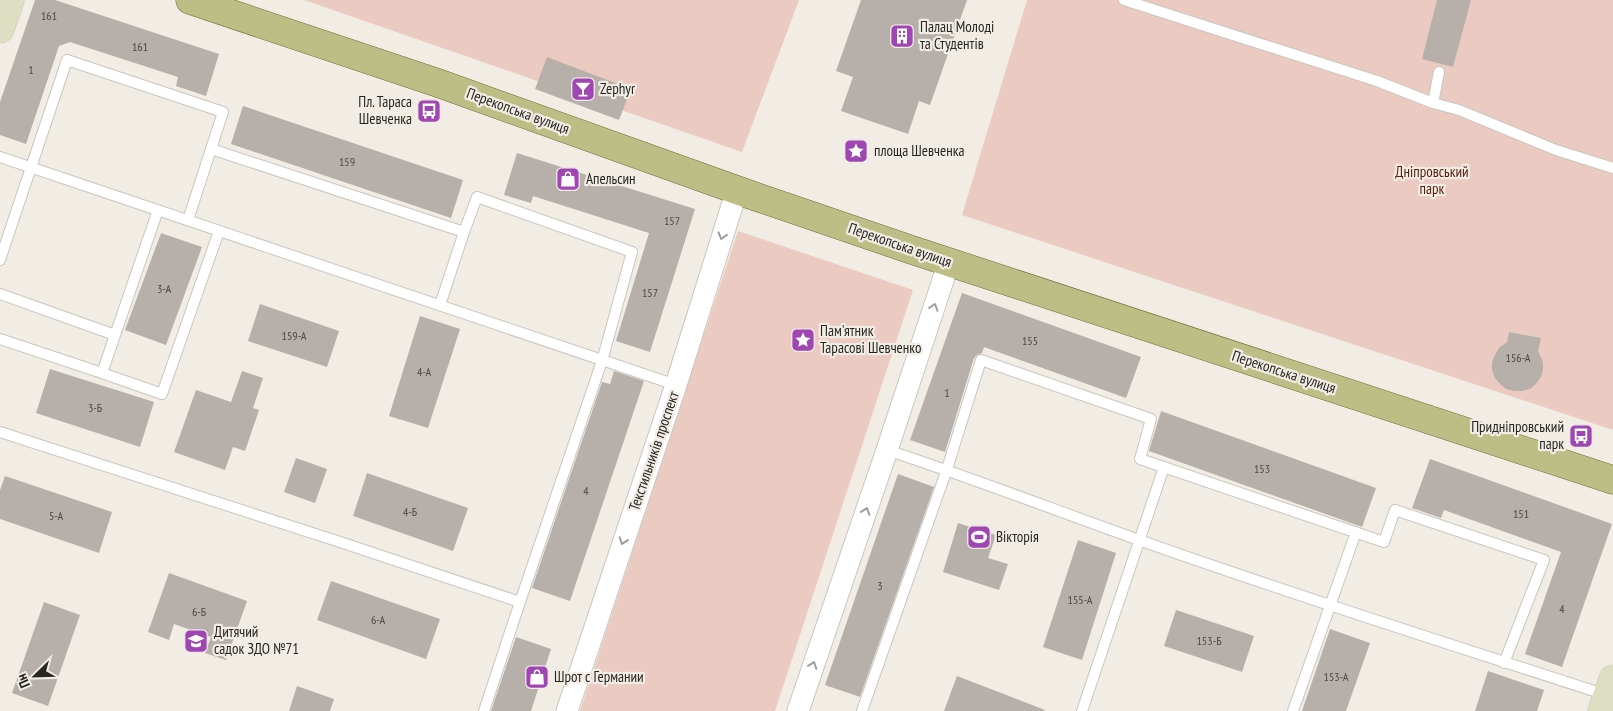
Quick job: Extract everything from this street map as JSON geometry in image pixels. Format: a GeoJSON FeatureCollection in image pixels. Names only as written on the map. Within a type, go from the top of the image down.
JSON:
{"type":"FeatureCollection","features":[{"type":"Feature","properties":{"kind":"main road","name":"Перекопська вулиця"},"geometry":{"type":"LineString","coordinates":[[190,0],[438,83],[737,190],[949,262],[1613,480]]}},
{"type":"Feature","properties":{"kind":"street"},"geometry":{"type":"LineString","coordinates":[[0,29],[10,0]]}},
{"type":"Feature","properties":{"kind":"street","name":"Текстильників проспект"},"geometry":{"type":"LineString","coordinates":[[566,711],[676,385],[737,190]]}},
{"type":"Feature","properties":{"kind":"street"},"geometry":{"type":"LineString","coordinates":[[798,711],[949,262]]}},
{"type":"Feature","properties":{"kind":"lane"},"geometry":{"type":"LineString","coordinates":[[1124,0],[1377,81],[1433,103],[1459,110],[1556,150],[1613,168]]}},
{"type":"Feature","properties":{"kind":"lane"},"geometry":{"type":"LineString","coordinates":[[0,260],[67,60],[223,112],[188,220]]}},
{"type":"Feature","properties":{"kind":"lane"},"geometry":{"type":"LineString","coordinates":[[1433,103],[1439,72]]}},
{"type":"Feature","properties":{"kind":"lane"},"geometry":{"type":"LineString","coordinates":[[211,149],[464,232]]}},
{"type":"Feature","properties":{"kind":"lane"},"geometry":{"type":"LineString","coordinates":[[0,157],[676,385]]}},
{"type":"Feature","properties":{"kind":"lane"},"geometry":{"type":"LineString","coordinates":[[440,305],[477,197],[632,252],[602,361],[484,711]]}},
{"type":"Feature","properties":{"kind":"lane"},"geometry":{"type":"LineString","coordinates":[[102,373],[158,210]]}},
{"type":"Feature","properties":{"kind":"lane"},"geometry":{"type":"LineString","coordinates":[[0,339],[162,394],[219,231]]}},
{"type":"Feature","properties":{"kind":"lane"},"geometry":{"type":"LineString","coordinates":[[0,294],[115,335]]}},
{"type":"Feature","properties":{"kind":"lane"},"geometry":{"type":"LineString","coordinates":[[862,711],[947,470],[981,360],[1151,419],[1140,459],[1384,542],[1395,510],[1544,560],[1504,663]]}},
{"type":"Feature","properties":{"kind":"lane"},"geometry":{"type":"LineString","coordinates":[[0,432],[520,602]]}},
{"type":"Feature","properties":{"kind":"lane"},"geometry":{"type":"LineString","coordinates":[[887,450],[1139,540],[1504,663],[1607,695]]}},
{"type":"Feature","properties":{"kind":"lane"},"geometry":{"type":"LineString","coordinates":[[1082,711],[1164,467]]}},
{"type":"Feature","properties":{"kind":"lane"},"geometry":{"type":"LineString","coordinates":[[1294,711],[1356,532]]}},
{"type":"Feature","properties":{"kind":"green space"},"geometry":{"type":"Polygon","coordinates":[[[304,0],[799,0],[742,152],[304,0]]]}},
{"type":"Feature","properties":{"kind":"green space","name":"Дніпровський парк"},"geometry":{"type":"Polygon","coordinates":[[[1027,0],[1613,0],[1613,430],[962,215],[1027,0]]]}},
{"type":"Feature","properties":{"kind":"green space"},"geometry":{"type":"Polygon","coordinates":[[[738,231],[913,290],[775,711],[580,711],[738,231]]]}},
{"type":"Feature","properties":{"kind":"building"},"geometry":{"type":"Polygon","coordinates":[[[35,0],[55,0],[219,54],[206,96],[176,86],[178,77],[70,42],[59,46],[26,144],[0,135],[0,102],[35,0]]]}},
{"type":"Feature","properties":{"kind":"building","name":"Палац Молоді та Студентів"},"geometry":{"type":"Polygon","coordinates":[[[861,0],[967,0],[930,105],[919,101],[908,134],[841,111],[853,77],[836,71],[861,0]]]}},
{"type":"Feature","properties":{"kind":"building"},"geometry":{"type":"Polygon","coordinates":[[[1437,0],[1471,0],[1453,67],[1422,59],[1437,0]]]}},
{"type":"Feature","properties":{"kind":"building","name":"Zephyr"},"geometry":{"type":"Polygon","coordinates":[[[547,57],[631,89],[619,120],[535,89],[547,57]]]}},
{"type":"Feature","properties":{"kind":"building"},"geometry":{"type":"Polygon","coordinates":[[[243,106],[463,180],[451,218],[231,144],[243,106]]]}},
{"type":"Feature","properties":{"kind":"building"},"geometry":{"type":"Polygon","coordinates":[[[517,153],[695,209],[650,352],[616,341],[649,233],[533,196],[531,203],[504,195],[517,153]]]}},
{"type":"Feature","properties":{"kind":"building"},"geometry":{"type":"Polygon","coordinates":[[[161,233],[202,247],[166,345],[125,330],[161,233]]]}},
{"type":"Feature","properties":{"kind":"building"},"geometry":{"type":"Polygon","coordinates":[[[962,293],[1141,357],[1126,398],[984,347],[982,353],[974,358],[945,452],[910,440],[962,293]]]}},
{"type":"Feature","properties":{"kind":"building"},"geometry":{"type":"Polygon","coordinates":[[[260,304],[339,331],[327,367],[248,341],[260,304]]]}},
{"type":"Feature","properties":{"kind":"building"},"geometry":{"type":"Polygon","coordinates":[[[420,316],[460,329],[428,428],[389,416],[420,316]]]}},
{"type":"Feature","properties":{"kind":"building"},"geometry":{"type":"Polygon","coordinates":[[[1509,332],[1541,338],[1538,351],[1543,362],[1543,370],[1541,377],[1530,389],[1514,391],[1506,389],[1495,378],[1492,370],[1492,362],[1495,355],[1499,348],[1507,342],[1509,332]]]}},
{"type":"Feature","properties":{"kind":"building"},"geometry":{"type":"Polygon","coordinates":[[[50,369],[154,402],[140,447],[36,413],[50,369]]]}},
{"type":"Feature","properties":{"kind":"building"},"geometry":{"type":"Polygon","coordinates":[[[242,371],[263,378],[253,408],[259,410],[245,451],[233,447],[225,470],[174,452],[196,390],[231,402],[242,371]]]}},
{"type":"Feature","properties":{"kind":"building"},"geometry":{"type":"Polygon","coordinates":[[[614,371],[644,381],[570,601],[532,588],[602,382],[610,384],[614,371]]]}},
{"type":"Feature","properties":{"kind":"building"},"geometry":{"type":"Polygon","coordinates":[[[1161,411],[1376,488],[1362,527],[1149,451],[1161,411]]]}},
{"type":"Feature","properties":{"kind":"building"},"geometry":{"type":"Polygon","coordinates":[[[296,458],[327,469],[315,503],[284,492],[296,458]]]}},
{"type":"Feature","properties":{"kind":"building"},"geometry":{"type":"Polygon","coordinates":[[[1430,459],[1612,524],[1562,667],[1525,654],[1561,552],[1444,510],[1441,518],[1412,508],[1430,459]]]}},
{"type":"Feature","properties":{"kind":"building"},"geometry":{"type":"Polygon","coordinates":[[[367,473],[468,508],[453,551],[353,516],[367,473]]]}},
{"type":"Feature","properties":{"kind":"building"},"geometry":{"type":"Polygon","coordinates":[[[898,474],[934,487],[860,697],[825,685],[898,474]]]}},
{"type":"Feature","properties":{"kind":"building"},"geometry":{"type":"Polygon","coordinates":[[[5,476],[112,512],[99,553],[0,519],[0,490],[5,476]]]}},
{"type":"Feature","properties":{"kind":"building"},"geometry":{"type":"Polygon","coordinates":[[[958,523],[996,535],[988,558],[1008,564],[999,590],[943,572],[958,523]]]}},
{"type":"Feature","properties":{"kind":"building"},"geometry":{"type":"Polygon","coordinates":[[[1078,540],[1116,553],[1082,660],[1043,647],[1078,540]]]}},
{"type":"Feature","properties":{"kind":"building"},"geometry":{"type":"Polygon","coordinates":[[[169,573],[247,601],[226,660],[205,653],[211,637],[174,624],[169,640],[148,632],[169,573]]]}},
{"type":"Feature","properties":{"kind":"building"},"geometry":{"type":"Polygon","coordinates":[[[331,581],[440,619],[426,659],[317,620],[331,581]]]}},
{"type":"Feature","properties":{"kind":"building"},"geometry":{"type":"Polygon","coordinates":[[[44,602],[80,615],[48,706],[12,693],[44,602]]]}},
{"type":"Feature","properties":{"kind":"building"},"geometry":{"type":"Polygon","coordinates":[[[1176,610],[1254,636],[1242,672],[1164,646],[1176,610]]]}},
{"type":"Feature","properties":{"kind":"building"},"geometry":{"type":"Polygon","coordinates":[[[1330,629],[1370,643],[1346,711],[1302,711],[1330,629]]]}},
{"type":"Feature","properties":{"kind":"building"},"geometry":{"type":"Polygon","coordinates":[[[516,637],[551,649],[531,711],[491,711],[516,637]]]}},
{"type":"Feature","properties":{"kind":"building"},"geometry":{"type":"Polygon","coordinates":[[[1488,671],[1544,690],[1537,711],[1475,711],[1488,671]]]}},
{"type":"Feature","properties":{"kind":"building"},"geometry":{"type":"Polygon","coordinates":[[[957,676],[1045,710],[944,711],[957,676]]]}},
{"type":"Feature","properties":{"kind":"building"},"geometry":{"type":"Polygon","coordinates":[[[297,686],[334,699],[330,711],[289,711],[297,686]]]}},
{"type":"Feature","properties":{"kind":"place","name":"Палац Молоді та Студентів"},"geometry":{"type":"Point","coordinates":[902,36]}},
{"type":"Feature","properties":{"kind":"place","name":"Zephyr"},"geometry":{"type":"Point","coordinates":[583,89]}},
{"type":"Feature","properties":{"kind":"place","name":"Пл. Тараса Шевченка"},"geometry":{"type":"Point","coordinates":[429,111]}},
{"type":"Feature","properties":{"kind":"place","name":"площа Шевченка"},"geometry":{"type":"Point","coordinates":[856,151]}},
{"type":"Feature","properties":{"kind":"place","name":"Апельсин"},"geometry":{"type":"Point","coordinates":[568,179]}},
{"type":"Feature","properties":{"kind":"place","name":"Пам'ятник Тарасові Шевченко"},"geometry":{"type":"Point","coordinates":[803,340]}},
{"type":"Feature","properties":{"kind":"place","name":"Придніпровський парк"},"geometry":{"type":"Point","coordinates":[1581,436]}},
{"type":"Feature","properties":{"kind":"place","name":"Вікторія"},"geometry":{"type":"Point","coordinates":[979,537]}},
{"type":"Feature","properties":{"kind":"place","name":"Дитячий садок ЗДО №71"},"geometry":{"type":"Point","coordinates":[196,641]}},
{"type":"Feature","properties":{"kind":"place","name":"Шрот с Германии"},"geometry":{"type":"Point","coordinates":[537,677]}}]}
